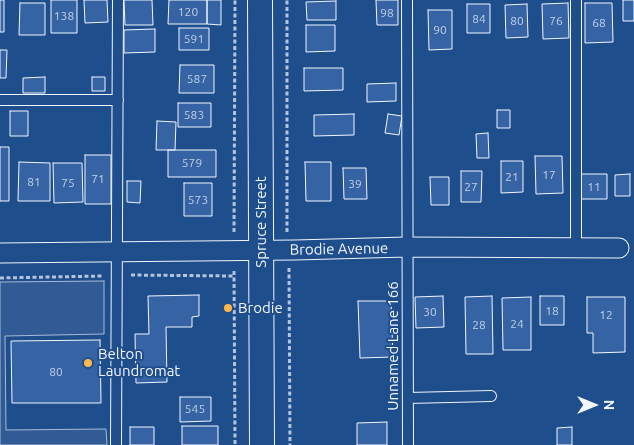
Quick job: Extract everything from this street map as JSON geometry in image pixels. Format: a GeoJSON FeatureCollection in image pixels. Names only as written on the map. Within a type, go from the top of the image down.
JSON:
{"type":"FeatureCollection","features":[{"type":"Feature","properties":{"kind":"street","name":"Spruce Street"},"geometry":{"type":"LineString","coordinates":[[260,0],[262,445]]}},
{"type":"Feature","properties":{"kind":"street","name":"Brodie Avenue"},"geometry":{"type":"LineString","coordinates":[[0,253],[407,247],[619,248]]}},
{"type":"Feature","properties":{"kind":"lane"},"geometry":{"type":"LineString","coordinates":[[116,445],[118,0]]}},
{"type":"Feature","properties":{"kind":"lane","name":"Unnamed Lane 166"},"geometry":{"type":"LineString","coordinates":[[407,0],[408,445]]}},
{"type":"Feature","properties":{"kind":"lane"},"geometry":{"type":"LineString","coordinates":[[576,0],[576,248]]}},
{"type":"Feature","properties":{"kind":"lane"},"geometry":{"type":"LineString","coordinates":[[0,100],[118,100]]}},
{"type":"Feature","properties":{"kind":"lane"},"geometry":{"type":"LineString","coordinates":[[408,398],[491,396]]}},
{"type":"Feature","properties":{"kind":"path"},"geometry":{"type":"LineString","coordinates":[[234,445],[235,0]]}},
{"type":"Feature","properties":{"kind":"path"},"geometry":{"type":"LineString","coordinates":[[287,0],[287,230],[290,445]]}},
{"type":"Feature","properties":{"kind":"shaded area"},"geometry":{"type":"Polygon","coordinates":[[[104,281],[104,334],[5,336],[6,430],[106,429],[107,445],[0,445],[0,282],[104,281]]]}},
{"type":"Feature","properties":{"kind":"building"},"geometry":{"type":"Polygon","coordinates":[[[0,0],[4,0],[4,32],[0,32],[0,0]]]}},
{"type":"Feature","properties":{"kind":"building"},"geometry":{"type":"Polygon","coordinates":[[[51,0],[77,0],[77,33],[51,33],[51,0]]]}},
{"type":"Feature","properties":{"kind":"building"},"geometry":{"type":"Polygon","coordinates":[[[84,0],[107,0],[108,22],[85,23],[84,0]]]}},
{"type":"Feature","properties":{"kind":"building"},"geometry":{"type":"Polygon","coordinates":[[[124,0],[152,0],[153,25],[125,25],[124,0]]]}},
{"type":"Feature","properties":{"kind":"building"},"geometry":{"type":"Polygon","coordinates":[[[169,0],[207,0],[207,24],[168,24],[169,0]]]}},
{"type":"Feature","properties":{"kind":"building"},"geometry":{"type":"Polygon","coordinates":[[[207,0],[221,0],[221,25],[207,24],[207,0]]]}},
{"type":"Feature","properties":{"kind":"building"},"geometry":{"type":"Polygon","coordinates":[[[376,0],[398,0],[398,25],[377,25],[376,0]]]}},
{"type":"Feature","properties":{"kind":"building"},"geometry":{"type":"Polygon","coordinates":[[[623,0],[634,0],[634,21],[623,21],[623,0]]]}},
{"type":"Feature","properties":{"kind":"building"},"geometry":{"type":"Polygon","coordinates":[[[336,1],[336,20],[307,20],[306,2],[336,1]]]}},
{"type":"Feature","properties":{"kind":"building"},"geometry":{"type":"Polygon","coordinates":[[[20,3],[45,3],[45,35],[19,35],[20,3]]]}},
{"type":"Feature","properties":{"kind":"building"},"geometry":{"type":"Polygon","coordinates":[[[568,3],[569,38],[543,39],[542,4],[568,3]]]}},
{"type":"Feature","properties":{"kind":"building"},"geometry":{"type":"Polygon","coordinates":[[[585,3],[612,3],[613,42],[585,43],[585,3]]]}},
{"type":"Feature","properties":{"kind":"building"},"geometry":{"type":"Polygon","coordinates":[[[467,4],[490,4],[490,33],[467,33],[467,4]]]}},
{"type":"Feature","properties":{"kind":"building"},"geometry":{"type":"Polygon","coordinates":[[[527,4],[528,37],[506,38],[505,5],[527,4]]]}},
{"type":"Feature","properties":{"kind":"building"},"geometry":{"type":"Polygon","coordinates":[[[428,10],[452,10],[452,49],[429,50],[428,10]]]}},
{"type":"Feature","properties":{"kind":"building"},"geometry":{"type":"Polygon","coordinates":[[[306,25],[335,25],[335,51],[306,52],[306,25]]]}},
{"type":"Feature","properties":{"kind":"building"},"geometry":{"type":"Polygon","coordinates":[[[179,28],[209,28],[209,50],[179,50],[179,28]]]}},
{"type":"Feature","properties":{"kind":"building"},"geometry":{"type":"Polygon","coordinates":[[[155,29],[155,52],[124,53],[124,30],[155,29]]]}},
{"type":"Feature","properties":{"kind":"building"},"geometry":{"type":"Polygon","coordinates":[[[0,50],[7,50],[6,78],[0,78],[0,50]]]}},
{"type":"Feature","properties":{"kind":"building"},"geometry":{"type":"Polygon","coordinates":[[[180,65],[214,65],[214,93],[179,93],[180,65]]]}},
{"type":"Feature","properties":{"kind":"building"},"geometry":{"type":"Polygon","coordinates":[[[304,68],[343,68],[343,90],[304,91],[304,68]]]}},
{"type":"Feature","properties":{"kind":"building"},"geometry":{"type":"Polygon","coordinates":[[[45,77],[45,93],[23,93],[23,78],[45,77]]]}},
{"type":"Feature","properties":{"kind":"building"},"geometry":{"type":"Polygon","coordinates":[[[92,77],[105,77],[105,91],[92,91],[92,77]]]}},
{"type":"Feature","properties":{"kind":"building"},"geometry":{"type":"Polygon","coordinates":[[[396,83],[396,101],[367,102],[367,84],[396,83]]]}},
{"type":"Feature","properties":{"kind":"building"},"geometry":{"type":"Polygon","coordinates":[[[178,103],[211,103],[211,127],[178,127],[178,103]]]}},
{"type":"Feature","properties":{"kind":"building"},"geometry":{"type":"Polygon","coordinates":[[[497,110],[510,110],[510,128],[497,128],[497,110]]]}},
{"type":"Feature","properties":{"kind":"building"},"geometry":{"type":"Polygon","coordinates":[[[10,111],[28,111],[28,136],[10,136],[10,111]]]}},
{"type":"Feature","properties":{"kind":"building"},"geometry":{"type":"Polygon","coordinates":[[[354,114],[354,135],[314,136],[314,115],[354,114]]]}},
{"type":"Feature","properties":{"kind":"building"},"geometry":{"type":"Polygon","coordinates":[[[388,114],[402,116],[399,135],[385,133],[388,114]]]}},
{"type":"Feature","properties":{"kind":"building"},"geometry":{"type":"Polygon","coordinates":[[[157,121],[176,122],[175,150],[156,150],[157,121]]]}},
{"type":"Feature","properties":{"kind":"building"},"geometry":{"type":"Polygon","coordinates":[[[488,133],[489,158],[477,158],[476,134],[488,133]]]}},
{"type":"Feature","properties":{"kind":"building"},"geometry":{"type":"Polygon","coordinates":[[[0,147],[9,147],[9,201],[0,201],[0,147]]]}},
{"type":"Feature","properties":{"kind":"building"},"geometry":{"type":"Polygon","coordinates":[[[168,150],[216,150],[216,177],[168,177],[168,150]]]}},
{"type":"Feature","properties":{"kind":"building"},"geometry":{"type":"Polygon","coordinates":[[[85,155],[111,155],[111,204],[85,204],[85,155]]]}},
{"type":"Feature","properties":{"kind":"building"},"geometry":{"type":"Polygon","coordinates":[[[535,156],[562,156],[563,193],[536,194],[535,156]]]}},
{"type":"Feature","properties":{"kind":"building"},"geometry":{"type":"Polygon","coordinates":[[[501,161],[523,161],[523,192],[501,193],[501,161]]]}},
{"type":"Feature","properties":{"kind":"building"},"geometry":{"type":"Polygon","coordinates":[[[19,162],[50,163],[50,201],[18,201],[19,162]]]}},
{"type":"Feature","properties":{"kind":"building"},"geometry":{"type":"Polygon","coordinates":[[[305,162],[331,162],[331,201],[306,201],[305,162]]]}},
{"type":"Feature","properties":{"kind":"building"},"geometry":{"type":"Polygon","coordinates":[[[53,163],[82,163],[83,202],[54,203],[53,163]]]}},
{"type":"Feature","properties":{"kind":"building"},"geometry":{"type":"Polygon","coordinates":[[[343,168],[366,168],[367,199],[344,199],[343,168]]]}},
{"type":"Feature","properties":{"kind":"building"},"geometry":{"type":"Polygon","coordinates":[[[461,171],[482,171],[481,202],[461,202],[461,171]]]}},
{"type":"Feature","properties":{"kind":"building"},"geometry":{"type":"Polygon","coordinates":[[[581,174],[607,174],[607,199],[581,199],[581,174]]]}},
{"type":"Feature","properties":{"kind":"building"},"geometry":{"type":"Polygon","coordinates":[[[630,174],[630,196],[615,196],[615,175],[630,174]]]}},
{"type":"Feature","properties":{"kind":"building"},"geometry":{"type":"Polygon","coordinates":[[[430,177],[449,177],[449,205],[431,205],[430,177]]]}},
{"type":"Feature","properties":{"kind":"building"},"geometry":{"type":"Polygon","coordinates":[[[127,181],[141,181],[140,203],[127,202],[127,181]]]}},
{"type":"Feature","properties":{"kind":"building"},"geometry":{"type":"Polygon","coordinates":[[[184,183],[212,183],[212,216],[184,216],[184,183]]]}},
{"type":"Feature","properties":{"kind":"building"},"geometry":{"type":"Polygon","coordinates":[[[199,295],[199,316],[192,317],[192,327],[166,327],[167,382],[136,383],[135,334],[149,334],[148,296],[199,295]]]}},
{"type":"Feature","properties":{"kind":"building"},"geometry":{"type":"Polygon","coordinates":[[[443,296],[444,327],[416,328],[415,297],[443,296]]]}},
{"type":"Feature","properties":{"kind":"building"},"geometry":{"type":"Polygon","coordinates":[[[492,296],[493,354],[466,354],[465,297],[492,296]]]}},
{"type":"Feature","properties":{"kind":"building"},"geometry":{"type":"Polygon","coordinates":[[[540,296],[564,296],[564,325],[540,325],[540,296]]]}},
{"type":"Feature","properties":{"kind":"building"},"geometry":{"type":"Polygon","coordinates":[[[531,297],[531,350],[503,350],[502,298],[531,297]]]}},
{"type":"Feature","properties":{"kind":"building"},"geometry":{"type":"Polygon","coordinates":[[[587,297],[625,297],[625,352],[593,353],[593,333],[587,333],[587,297]]]}},
{"type":"Feature","properties":{"kind":"building"},"geometry":{"type":"Polygon","coordinates":[[[358,301],[391,301],[393,357],[360,358],[358,301]]]}},
{"type":"Feature","properties":{"kind":"building"},"geometry":{"type":"Polygon","coordinates":[[[100,340],[101,403],[12,403],[11,341],[100,340]]]}},
{"type":"Feature","properties":{"kind":"building"},"geometry":{"type":"Polygon","coordinates":[[[180,397],[211,397],[211,421],[180,422],[180,397]]]}},
{"type":"Feature","properties":{"kind":"building"},"geometry":{"type":"Polygon","coordinates":[[[387,422],[387,445],[357,445],[357,423],[387,422]]]}},
{"type":"Feature","properties":{"kind":"building"},"geometry":{"type":"Polygon","coordinates":[[[182,426],[218,426],[218,445],[182,445],[182,426]]]}},
{"type":"Feature","properties":{"kind":"building"},"geometry":{"type":"Polygon","coordinates":[[[130,427],[154,427],[154,445],[130,445],[130,427]]]}},
{"type":"Feature","properties":{"kind":"building"},"geometry":{"type":"Polygon","coordinates":[[[572,427],[572,445],[557,445],[557,428],[572,427]]]}},
{"type":"Feature","properties":{"kind":"place","name":"Brodie"},"geometry":{"type":"Point","coordinates":[228,308]}},
{"type":"Feature","properties":{"kind":"place","name":"Belton Laundromat"},"geometry":{"type":"Point","coordinates":[88,363]}}]}
